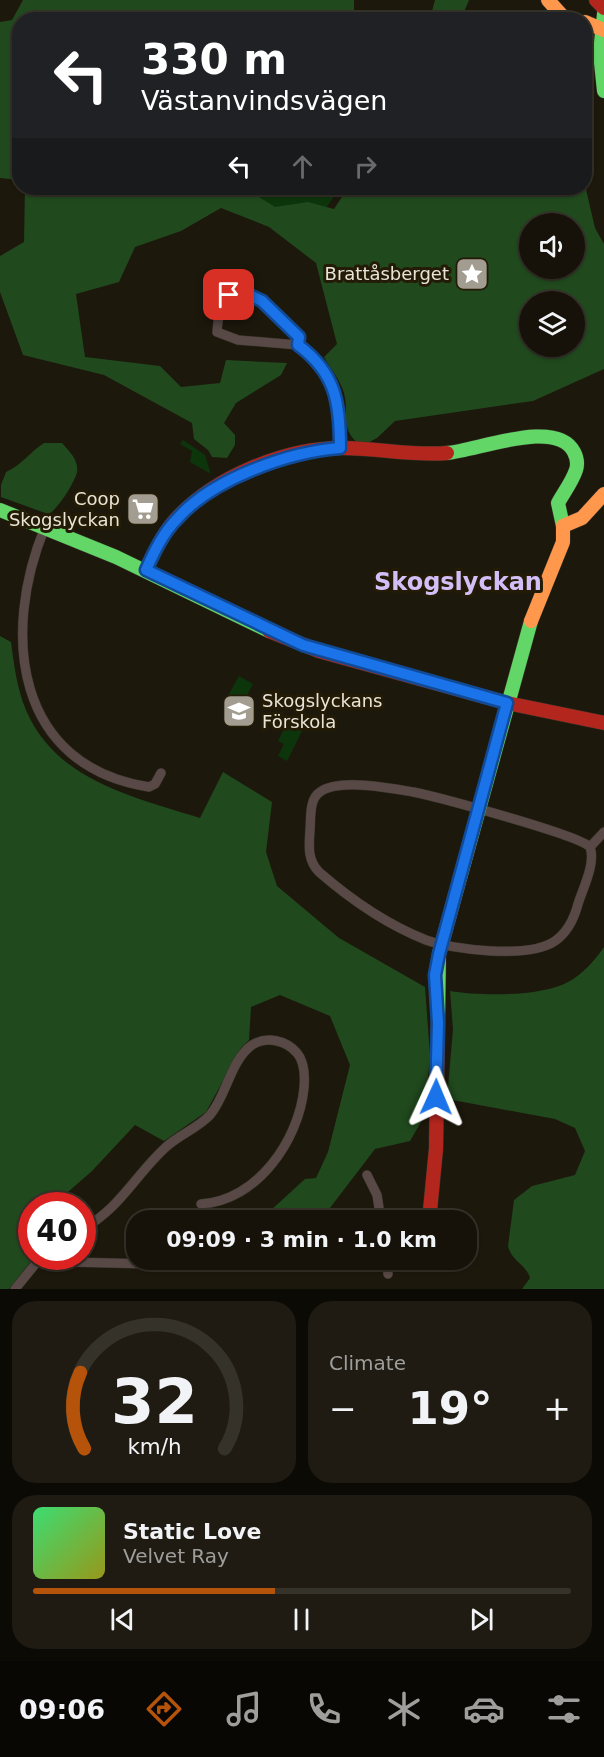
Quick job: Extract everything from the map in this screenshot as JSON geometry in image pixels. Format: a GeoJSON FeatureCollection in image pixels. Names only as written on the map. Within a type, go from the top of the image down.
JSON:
{"type":"FeatureCollection","features":[{"type":"Feature","properties":{"kind":"main road"},"geometry":{"type":"LineString","coordinates":[[548,0],[558,12]]}},
{"type":"Feature","properties":{"kind":"main road"},"geometry":{"type":"LineString","coordinates":[[596,0],[604,8]]}},
{"type":"Feature","properties":{"kind":"main road"},"geometry":{"type":"LineString","coordinates":[[602,29],[600,72],[604,92]]}},
{"type":"Feature","properties":{"kind":"main road"},"geometry":{"type":"LineString","coordinates":[[146,570],[170,527],[185,510],[207,494],[285,459],[305,453],[340,448],[424,455],[482,449],[538,435],[558,436],[571,447],[577,468],[573,480],[558,503],[563,526],[560,552],[535,605],[435,975],[438,1023],[435,1144],[430,1210]]}},
{"type":"Feature","properties":{"kind":"main road"},"geometry":{"type":"LineString","coordinates":[[563,526],[582,518],[604,494]]}},
{"type":"Feature","properties":{"kind":"main road"},"geometry":{"type":"LineString","coordinates":[[0,510],[146,570],[303,645],[507,703],[604,723]]}},
{"type":"Feature","properties":{"kind":"street"},"geometry":{"type":"LineString","coordinates":[[298,345],[299,337],[262,301],[252,296],[241,291],[224,299],[219,306],[217,332],[238,340],[298,345],[316,359],[330,378],[339,412],[340,448]]}},
{"type":"Feature","properties":{"kind":"street"},"geometry":{"type":"LineString","coordinates":[[45,527],[30,574],[24,625],[27,679],[42,720],[69,753],[99,773],[149,788],[155,784],[161,773]]}},
{"type":"Feature","properties":{"kind":"street"},"geometry":{"type":"LineString","coordinates":[[590,847],[533,825],[413,792],[350,785],[331,787],[320,792],[313,800],[309,850],[315,868],[376,914],[425,940],[506,951],[533,949],[555,941],[573,920],[591,861],[590,847],[604,832]]}},
{"type":"Feature","properties":{"kind":"street"},"geometry":{"type":"LineString","coordinates":[[96,1220],[110,1212],[165,1149],[210,1114],[245,1051],[261,1041],[280,1041],[290,1046],[300,1056],[305,1076],[303,1102],[296,1126],[278,1156],[244,1190],[217,1203],[201,1204]]}},
{"type":"Feature","properties":{"kind":"street"},"geometry":{"type":"LineString","coordinates":[[367,1175],[377,1194],[379,1210]]}},
{"type":"Feature","properties":{"kind":"street"},"geometry":{"type":"LineString","coordinates":[[96,1263],[126,1263]]}},
{"type":"Feature","properties":{"kind":"street"},"geometry":{"type":"LineString","coordinates":[[15,1289],[30,1270]]}},
{"type":"Feature","properties":{"kind":"street"},"geometry":{"type":"LineString","coordinates":[[387,1270],[388,1274]]}},
{"type":"Feature","properties":{"kind":"green space"},"geometry":{"type":"Polygon","coordinates":[[[23,0],[354,0],[354,12],[16,12],[23,0]]]}},
{"type":"Feature","properties":{"kind":"green space"},"geometry":{"type":"Polygon","coordinates":[[[435,0],[469,0],[464,12],[432,12],[435,0]]]}},
{"type":"Feature","properties":{"kind":"green space"},"geometry":{"type":"Polygon","coordinates":[[[12,20],[12,179],[0,178],[0,22],[12,20]]]}},
{"type":"Feature","properties":{"kind":"green space"},"geometry":{"type":"Polygon","coordinates":[[[25,195],[249,195],[259,197],[275,207],[308,202],[334,209],[343,195],[587,195],[595,228],[604,244],[604,369],[533,401],[395,421],[377,438],[362,446],[354,440],[347,427],[343,390],[324,357],[337,344],[316,263],[269,227],[221,208],[181,231],[135,247],[119,282],[76,294],[85,357],[160,366],[181,387],[220,383],[226,360],[287,363],[281,375],[236,403],[224,423],[235,435],[235,445],[227,458],[212,457],[208,450],[194,439],[192,423],[104,375],[23,355],[0,292],[0,256],[24,242],[25,195]]]}},
{"type":"Feature","properties":{"kind":"green space"},"geometry":{"type":"Polygon","coordinates":[[[335,195],[326,208],[311,204],[281,208],[257,197],[249,196],[335,195]]]}},
{"type":"Feature","properties":{"kind":"green space"},"geometry":{"type":"Polygon","coordinates":[[[183,440],[205,455],[211,474],[190,462],[192,451],[180,444],[183,440]]]}},
{"type":"Feature","properties":{"kind":"green space"},"geometry":{"type":"Polygon","coordinates":[[[44,443],[62,443],[73,456],[77,468],[76,477],[65,496],[48,514],[1,497],[1,485],[6,472],[17,466],[44,443]]]}},
{"type":"Feature","properties":{"kind":"green space"},"geometry":{"type":"Polygon","coordinates":[[[0,636],[11,642],[23,702],[39,734],[57,754],[77,770],[124,793],[200,818],[223,772],[272,802],[266,852],[277,886],[339,938],[425,987],[430,1055],[425,1115],[410,1141],[375,1149],[328,1210],[271,1210],[305,1179],[316,1178],[328,1152],[350,1065],[330,1016],[280,995],[251,1007],[249,1040],[241,1048],[206,1112],[164,1141],[135,1125],[92,1171],[68,1192],[18,1192],[18,1270],[24,1270],[9,1289],[0,1289],[0,636]]]}},
{"type":"Feature","properties":{"kind":"green space"},"geometry":{"type":"Polygon","coordinates":[[[239,676],[253,684],[238,712],[224,703],[239,676]]]}},
{"type":"Feature","properties":{"kind":"green space"},"geometry":{"type":"Polygon","coordinates":[[[289,719],[304,727],[287,761],[278,756],[284,744],[278,741],[289,719]]]}},
{"type":"Feature","properties":{"kind":"green space"},"geometry":{"type":"Polygon","coordinates":[[[604,947],[604,1289],[522,1289],[530,1278],[512,1255],[508,1246],[514,1200],[532,1186],[575,1175],[585,1151],[575,1128],[555,1119],[447,1099],[453,1029],[450,991],[510,994],[556,987],[578,975],[593,962],[604,947]]]}},
{"type":"Feature","properties":{"kind":"traffic: fast"},"geometry":{"type":"LineString","coordinates":[[604,14],[600,53],[604,91]]}},
{"type":"Feature","properties":{"kind":"traffic: fast"},"geometry":{"type":"LineString","coordinates":[[447,453],[497,442],[535,437],[551,437],[565,442],[574,452],[577,463],[572,479],[558,503],[563,526]]}},
{"type":"Feature","properties":{"kind":"traffic: fast"},"geometry":{"type":"LineString","coordinates":[[0,510],[116,557],[269,631]]}},
{"type":"Feature","properties":{"kind":"traffic: fast"},"geometry":{"type":"LineString","coordinates":[[438,1023],[439,954],[531,621]]}},
{"type":"Feature","properties":{"kind":"traffic: slow"},"geometry":{"type":"LineString","coordinates":[[548,0],[559,12]]}},
{"type":"Feature","properties":{"kind":"traffic: slow"},"geometry":{"type":"LineString","coordinates":[[592,25],[604,30]]}},
{"type":"Feature","properties":{"kind":"traffic: slow"},"geometry":{"type":"LineString","coordinates":[[531,621],[563,542],[563,526],[582,518],[604,494]]}},
{"type":"Feature","properties":{"kind":"traffic: jam"},"geometry":{"type":"LineString","coordinates":[[596,0],[604,8]]}},
{"type":"Feature","properties":{"kind":"traffic: jam"},"geometry":{"type":"LineString","coordinates":[[146,570],[171,524],[192,504],[231,478],[275,459],[320,449],[342,448],[447,453]]}},
{"type":"Feature","properties":{"kind":"traffic: jam"},"geometry":{"type":"LineString","coordinates":[[269,631],[319,651],[507,703],[604,723]]}},
{"type":"Feature","properties":{"kind":"traffic: jam"},"geometry":{"type":"LineString","coordinates":[[430,1210],[436,1149],[438,1023]]}},
{"type":"Feature","properties":{"kind":"place","name":"Brattåsberget"},"geometry":{"type":"Point","coordinates":[472,274]}},
{"type":"Feature","properties":{"kind":"place","name":"Coop Skogslyckan"},"geometry":{"type":"Point","coordinates":[143,509]}},
{"type":"Feature","properties":{"kind":"place","name":"Skogslyckans Förskola"},"geometry":{"type":"Point","coordinates":[239,711]}},
{"type":"Feature","properties":{"kind":"district","name":"Skogslyckan"},"geometry":{"type":"Point","coordinates":[458,582]}},
{"type":"Feature","properties":{"kind":"route"},"geometry":{"type":"LineString","coordinates":[[229,295],[241,291],[262,301],[299,337],[298,345],[316,359],[330,378],[338,406],[340,448],[305,453],[285,459],[223,484],[207,494],[185,510],[170,527],[146,570],[303,645],[362,664],[507,703],[435,975],[438,1023],[436,1097]]}}]}
